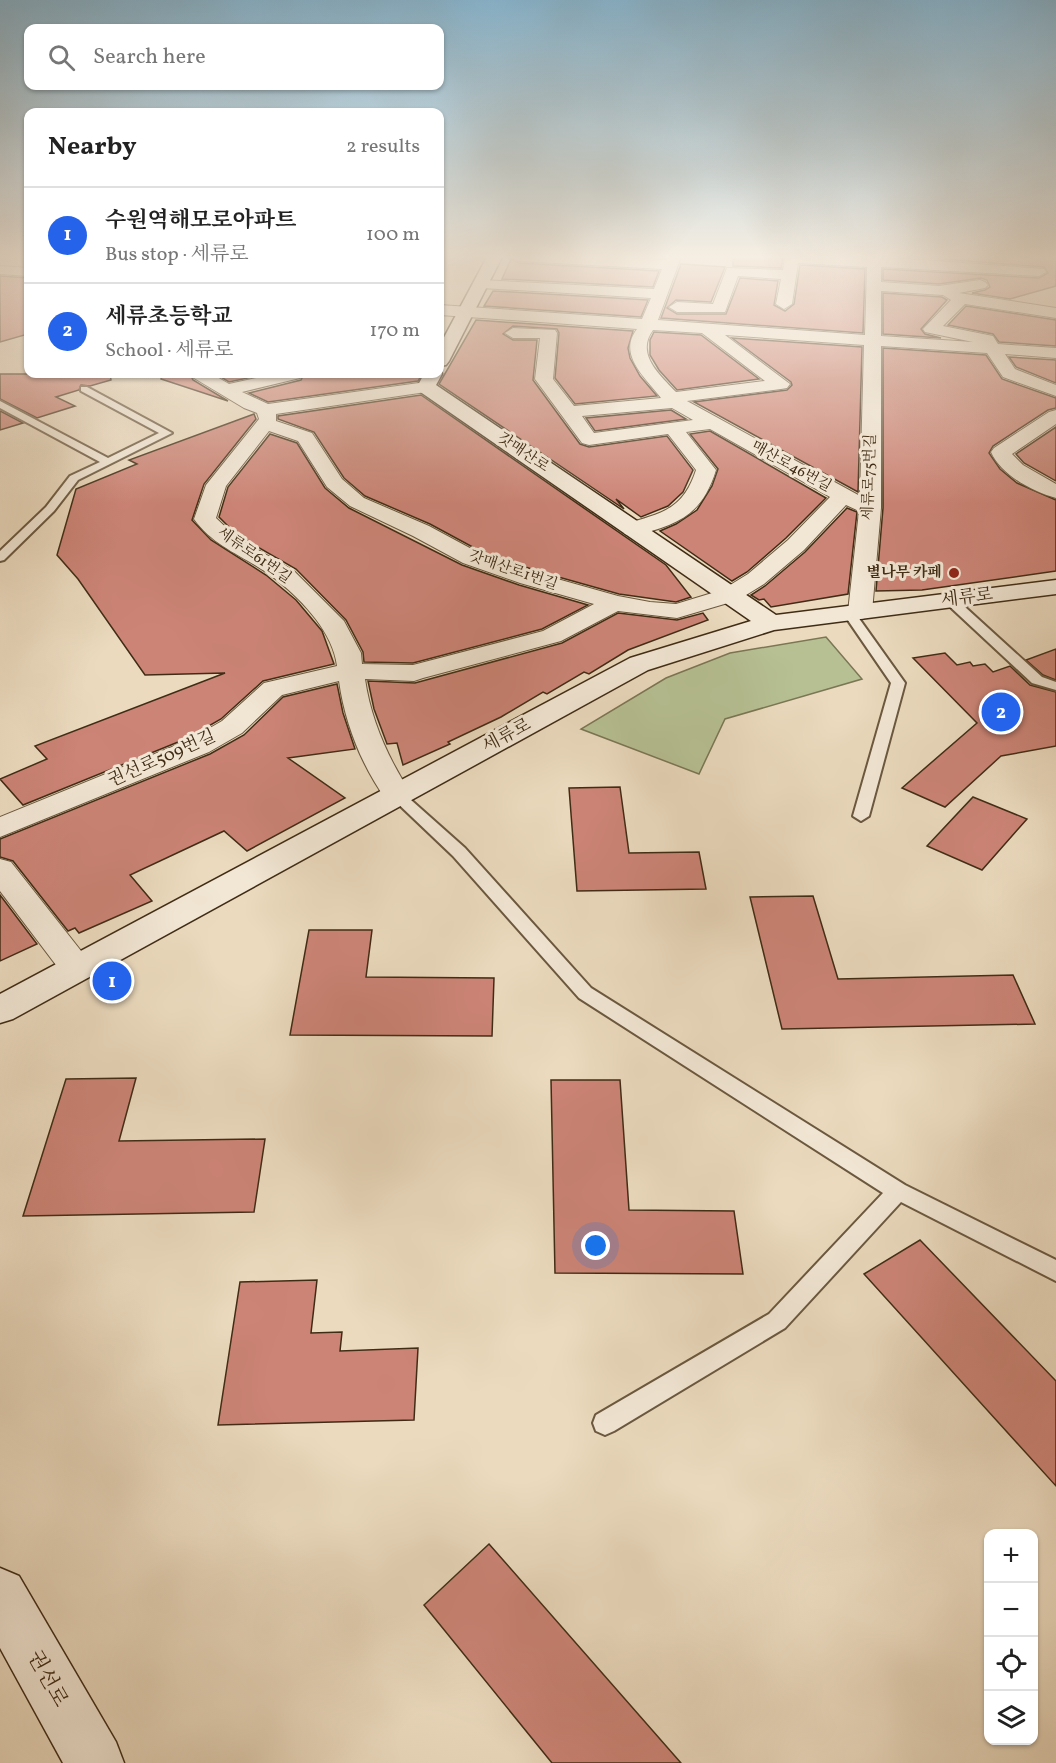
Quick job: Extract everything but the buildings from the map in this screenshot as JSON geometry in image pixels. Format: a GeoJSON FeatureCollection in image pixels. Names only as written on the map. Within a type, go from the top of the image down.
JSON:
{"type":"FeatureCollection","features":[{"type":"Feature","properties":{"kind":"street"},"geometry":{"type":"LineString","coordinates":[[548,339],[544,379],[589,439],[713,423]]}},
{"type":"Feature","properties":{"kind":"street","name":"매산로46번길"},"geometry":{"type":"LineString","coordinates":[[639,339],[639,359],[673,400],[843,496],[870,508]]}},
{"type":"Feature","properties":{"kind":"street"},"geometry":{"type":"LineString","coordinates":[[570,412],[781,384],[722,339]]}},
{"type":"Feature","properties":{"kind":"street"},"geometry":{"type":"LineString","coordinates":[[848,339],[1056,353]]}},
{"type":"Feature","properties":{"kind":"street"},"geometry":{"type":"LineString","coordinates":[[983,339],[987,340],[994,349],[1009,373],[1056,390]]}},
{"type":"Feature","properties":{"kind":"street","name":"세류로75번길"},"geometry":{"type":"LineString","coordinates":[[854,613],[870,508],[872,341]]}},
{"type":"Feature","properties":{"kind":"street","name":"갓매산로1번길"},"geometry":{"type":"LineString","coordinates":[[206,378],[266,417],[305,437],[334,483],[357,502],[421,531],[471,558],[528,578],[615,603],[677,611],[730,595]]}},
{"type":"Feature","properties":{"kind":"street"},"geometry":{"type":"LineString","coordinates":[[226,390],[277,378]]}},
{"type":"Feature","properties":{"kind":"street"},"geometry":{"type":"LineString","coordinates":[[266,417],[429,380]]}},
{"type":"Feature","properties":{"kind":"street","name":"갓매산로"},"geometry":{"type":"LineString","coordinates":[[429,380],[633,528],[771,623]]}},
{"type":"Feature","properties":{"kind":"street"},"geometry":{"type":"LineString","coordinates":[[1056,416],[1001,452],[1002,458],[1016,469],[1056,492]]}},
{"type":"Feature","properties":{"kind":"street","name":"세류로61번길"},"geometry":{"type":"LineString","coordinates":[[266,417],[216,485],[205,519],[228,542],[286,576],[335,626],[348,653],[354,702],[378,765],[397,795]]}},
{"type":"Feature","properties":{"kind":"street"},"geometry":{"type":"LineString","coordinates":[[633,528],[684,511],[701,491],[706,470],[673,428]]}},
{"type":"Feature","properties":{"kind":"street"},"geometry":{"type":"LineString","coordinates":[[730,595],[756,579],[796,544],[843,496]]}},
{"type":"Feature","properties":{"kind":"street","name":"세류로"},"geometry":{"type":"LineString","coordinates":[[0,1010],[639,664],[771,623],[1056,587]]}},
{"type":"Feature","properties":{"kind":"street"},"geometry":{"type":"LineString","coordinates":[[350,671],[414,673],[552,636],[615,603]]}},
{"type":"Feature","properties":{"kind":"street","name":"권선로509번길"},"geometry":{"type":"LineString","coordinates":[[0,828],[199,746],[232,727],[273,689],[350,671]]}},
{"type":"Feature","properties":{"kind":"street"},"geometry":{"type":"LineString","coordinates":[[0,869],[77,969]]}},
{"type":"Feature","properties":{"kind":"street","name":"권선로"},"geometry":{"type":"LineString","coordinates":[[0,1594],[95,1763]]}},
{"type":"Feature","properties":{"kind":"lane"},"geometry":{"type":"LineString","coordinates":[[0,557],[50,509],[74,478],[167,433],[84,388]]}},
{"type":"Feature","properties":{"kind":"lane"},"geometry":{"type":"LineString","coordinates":[[0,404],[108,462]]}},
{"type":"Feature","properties":{"kind":"lane"},"geometry":{"type":"LineString","coordinates":[[950,600],[1037,680],[1056,686]]}},
{"type":"Feature","properties":{"kind":"lane"},"geometry":{"type":"LineString","coordinates":[[854,613],[898,683],[861,816]]}},
{"type":"Feature","properties":{"kind":"lane"},"geometry":{"type":"LineString","coordinates":[[397,795],[459,852],[585,993],[898,1191],[1056,1271]]}},
{"type":"Feature","properties":{"kind":"lane"},"geometry":{"type":"LineString","coordinates":[[605,1423],[777,1321],[898,1191]]}},
{"type":"Feature","properties":{"kind":"green space"},"geometry":{"type":"Polygon","coordinates":[[[826,637],[862,679],[725,719],[699,774],[581,729],[666,678],[730,653],[826,637]]]}},
{"type":"Feature","properties":{"kind":"place","name":"별나무 카페"},"geometry":{"type":"Point","coordinates":[954,573]}},
{"type":"Feature","properties":{"kind":"place","name":"세류초등학교"},"geometry":{"type":"Point","coordinates":[1001,712]}},
{"type":"Feature","properties":{"kind":"place","name":"수원역해모로아파트"},"geometry":{"type":"Point","coordinates":[112,981]}}]}
